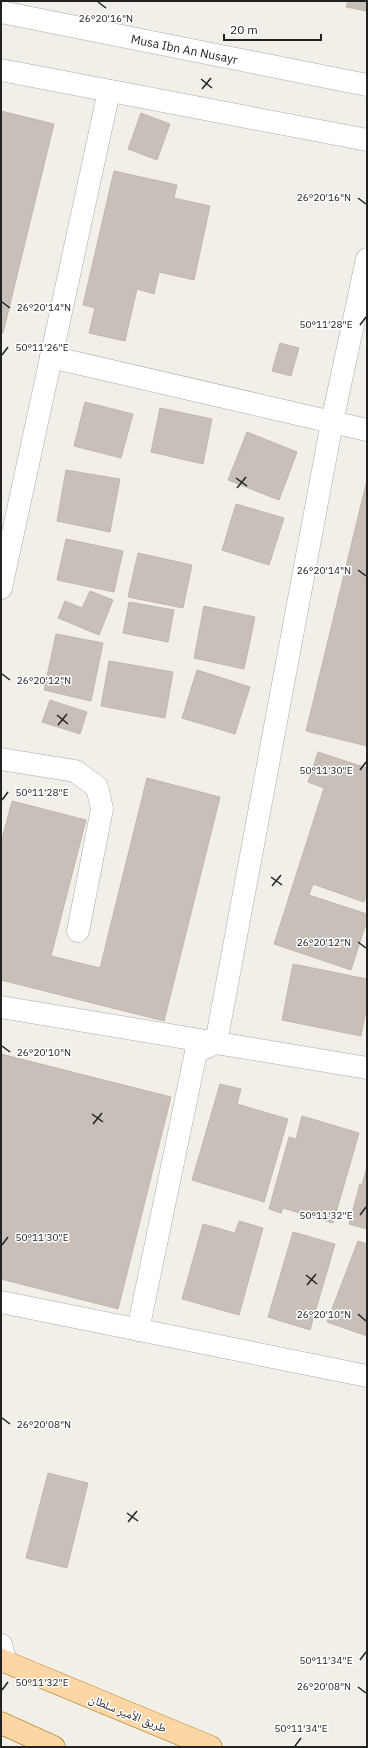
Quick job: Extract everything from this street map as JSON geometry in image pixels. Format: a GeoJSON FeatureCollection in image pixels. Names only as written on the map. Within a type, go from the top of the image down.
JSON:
{"type":"FeatureCollection","features":[{"type":"Feature","properties":{"kind":"main road","name":"طريق الأمير سلطان"},"geometry":{"type":"LineString","coordinates":[[3,1656],[211,1747]]}},
{"type":"Feature","properties":{"kind":"main road"},"geometry":{"type":"LineString","coordinates":[[1,1723],[54,1747]]}},
{"type":"Feature","properties":{"kind":"street","name":"Musa Ibn An Nusayr"},"geometry":{"type":"LineString","coordinates":[[1,12],[367,85]]}},
{"type":"Feature","properties":{"kind":"street"},"geometry":{"type":"LineString","coordinates":[[1,70],[367,140]]}},
{"type":"Feature","properties":{"kind":"street"},"geometry":{"type":"LineString","coordinates":[[1,588],[109,91]]}},
{"type":"Feature","properties":{"kind":"street"},"geometry":{"type":"LineString","coordinates":[[216,1043],[332,422],[367,259]]}},
{"type":"Feature","properties":{"kind":"street"},"geometry":{"type":"LineString","coordinates":[[51,357],[367,430]]}},
{"type":"Feature","properties":{"kind":"street"},"geometry":{"type":"LineString","coordinates":[[1,759],[75,772],[97,787],[102,809],[78,931]]}},
{"type":"Feature","properties":{"kind":"street"},"geometry":{"type":"LineString","coordinates":[[1,1007],[367,1068]]}},
{"type":"Feature","properties":{"kind":"street"},"geometry":{"type":"LineString","coordinates":[[138,1330],[196,1052],[216,1043]]}},
{"type":"Feature","properties":{"kind":"street"},"geometry":{"type":"LineString","coordinates":[[1,1302],[367,1376]]}},
{"type":"Feature","properties":{"kind":"building"},"geometry":{"type":"Polygon","coordinates":[[[348,1],[367,1],[367,11],[346,7],[348,1]]]}},
{"type":"Feature","properties":{"kind":"building"},"geometry":{"type":"Polygon","coordinates":[[[1,111],[54,124],[3,333],[1,332],[1,111]]]}},
{"type":"Feature","properties":{"kind":"building"},"geometry":{"type":"Polygon","coordinates":[[[141,113],[170,124],[157,160],[128,149],[141,113]]]}},
{"type":"Feature","properties":{"kind":"building"},"geometry":{"type":"Polygon","coordinates":[[[114,171],[177,185],[174,198],[210,206],[194,280],[159,272],[154,294],[137,289],[125,341],[89,333],[95,308],[83,305],[114,171]]]}},
{"type":"Feature","properties":{"kind":"building"},"geometry":{"type":"Polygon","coordinates":[[[280,343],[299,348],[291,376],[272,371],[280,343]]]}},
{"type":"Feature","properties":{"kind":"building"},"geometry":{"type":"Polygon","coordinates":[[[85,402],[133,414],[121,458],[74,446],[85,402]]]}},
{"type":"Feature","properties":{"kind":"building"},"geometry":{"type":"Polygon","coordinates":[[[160,408],[212,419],[203,464],[151,452],[160,408]]]}},
{"type":"Feature","properties":{"kind":"building"},"geometry":{"type":"Polygon","coordinates":[[[247,432],[297,452],[279,500],[228,480],[247,432]]]}},
{"type":"Feature","properties":{"kind":"building"},"geometry":{"type":"Polygon","coordinates":[[[66,470],[120,479],[110,532],[57,521],[66,470]]]}},
{"type":"Feature","properties":{"kind":"building"},"geometry":{"type":"Polygon","coordinates":[[[367,480],[367,746],[306,731],[367,480]]]}},
{"type":"Feature","properties":{"kind":"building"},"geometry":{"type":"Polygon","coordinates":[[[236,504],[284,518],[269,565],[222,550],[236,504]]]}},
{"type":"Feature","properties":{"kind":"building"},"geometry":{"type":"Polygon","coordinates":[[[66,539],[123,551],[114,592],[57,580],[66,539]]]}},
{"type":"Feature","properties":{"kind":"building"},"geometry":{"type":"Polygon","coordinates":[[[138,553],[192,565],[183,608],[128,597],[138,553]]]}},
{"type":"Feature","properties":{"kind":"building"},"geometry":{"type":"Polygon","coordinates":[[[90,591],[113,600],[99,635],[58,618],[65,601],[82,608],[90,591]]]}},
{"type":"Feature","properties":{"kind":"building"},"geometry":{"type":"Polygon","coordinates":[[[129,602],[174,610],[168,642],[123,633],[129,602]]]}},
{"type":"Feature","properties":{"kind":"building"},"geometry":{"type":"Polygon","coordinates":[[[204,606],[255,617],[244,669],[194,658],[204,606]]]}},
{"type":"Feature","properties":{"kind":"building"},"geometry":{"type":"Polygon","coordinates":[[[56,634],[103,643],[91,701],[44,690],[56,634]]]}},
{"type":"Feature","properties":{"kind":"building"},"geometry":{"type":"Polygon","coordinates":[[[109,661],[173,672],[165,718],[101,706],[109,661]]]}},
{"type":"Feature","properties":{"kind":"building"},"geometry":{"type":"Polygon","coordinates":[[[197,670],[250,687],[235,734],[182,718],[197,670]]]}},
{"type":"Feature","properties":{"kind":"building"},"geometry":{"type":"Polygon","coordinates":[[[50,700],[87,712],[80,734],[42,722],[50,700]]]}},
{"type":"Feature","properties":{"kind":"building"},"geometry":{"type":"Polygon","coordinates":[[[318,752],[367,768],[367,893],[364,902],[313,884],[309,895],[367,914],[367,920],[351,970],[274,944],[324,788],[308,782],[318,752]]]}},
{"type":"Feature","properties":{"kind":"building"},"geometry":{"type":"Polygon","coordinates":[[[147,778],[220,797],[164,1021],[1,980],[1,843],[12,801],[86,820],[51,956],[100,968],[147,778]]]}},
{"type":"Feature","properties":{"kind":"building"},"geometry":{"type":"Polygon","coordinates":[[[293,964],[367,979],[367,1005],[361,1036],[282,1020],[293,964]]]}},
{"type":"Feature","properties":{"kind":"building"},"geometry":{"type":"Polygon","coordinates":[[[1,1054],[171,1097],[118,1309],[1,1279],[1,1054]]]}},
{"type":"Feature","properties":{"kind":"building"},"geometry":{"type":"Polygon","coordinates":[[[220,1084],[241,1089],[237,1104],[288,1119],[264,1202],[192,1180],[220,1084]]]}},
{"type":"Feature","properties":{"kind":"building"},"geometry":{"type":"Polygon","coordinates":[[[302,1116],[359,1133],[333,1223],[283,1208],[281,1213],[269,1209],[289,1137],[296,1139],[302,1116]]]}},
{"type":"Feature","properties":{"kind":"building"},"geometry":{"type":"Polygon","coordinates":[[[367,1167],[367,1229],[349,1224],[360,1184],[362,1185],[367,1167]]]}},
{"type":"Feature","properties":{"kind":"building"},"geometry":{"type":"Polygon","coordinates":[[[239,1221],[263,1228],[239,1315],[182,1299],[203,1224],[235,1233],[239,1221]]]}},
{"type":"Feature","properties":{"kind":"building"},"geometry":{"type":"Polygon","coordinates":[[[293,1232],[335,1244],[310,1330],[268,1317],[293,1232]]]}},
{"type":"Feature","properties":{"kind":"building"},"geometry":{"type":"Polygon","coordinates":[[[358,1241],[367,1244],[367,1336],[327,1322],[358,1241]]]}},
{"type":"Feature","properties":{"kind":"building"},"geometry":{"type":"Polygon","coordinates":[[[48,1473],[88,1483],[67,1568],[26,1558],[48,1473]]]}}]}
